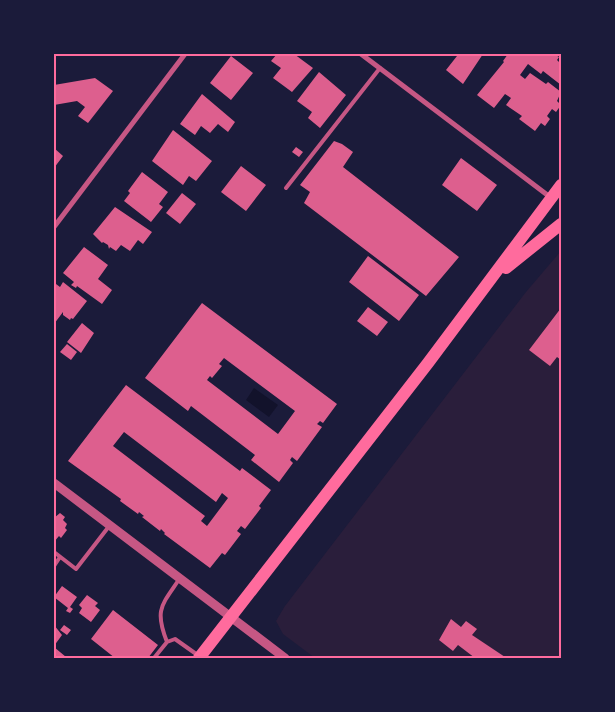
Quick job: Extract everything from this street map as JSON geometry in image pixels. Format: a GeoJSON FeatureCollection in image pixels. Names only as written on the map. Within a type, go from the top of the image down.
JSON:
{"type":"FeatureCollection","features":[{"type":"Feature","properties":{"kind":"main road"},"geometry":{"type":"LineString","coordinates":[[200,658],[561,185]]}},
{"type":"Feature","properties":{"kind":"main road"},"geometry":{"type":"LineString","coordinates":[[490,280],[561,224]]}},
{"type":"Feature","properties":{"kind":"street"},"geometry":{"type":"LineString","coordinates":[[54,227],[185,54]]}},
{"type":"Feature","properties":{"kind":"street"},"geometry":{"type":"LineString","coordinates":[[361,54],[551,198]]}},
{"type":"Feature","properties":{"kind":"street"},"geometry":{"type":"LineString","coordinates":[[54,483],[285,658]]}},
{"type":"Feature","properties":{"kind":"lane"},"geometry":{"type":"LineString","coordinates":[[286,188],[380,68]]}},
{"type":"Feature","properties":{"kind":"lane"},"geometry":{"type":"LineString","coordinates":[[54,552],[76,569],[110,525]]}},
{"type":"Feature","properties":{"kind":"lane"},"geometry":{"type":"LineString","coordinates":[[54,566],[60,557]]}},
{"type":"Feature","properties":{"kind":"lane"},"geometry":{"type":"LineString","coordinates":[[167,642],[160,623],[162,604],[180,578]]}},
{"type":"Feature","properties":{"kind":"lane"},"geometry":{"type":"LineString","coordinates":[[154,658],[167,642],[175,640],[200,658]]}},
{"type":"Feature","properties":{"kind":"shaded area"},"geometry":{"type":"Polygon","coordinates":[[[561,251],[561,658],[315,658],[283,634],[276,621],[285,606],[526,292],[561,251]]]}},
{"type":"Feature","properties":{"kind":"shaded area"},"geometry":{"type":"Polygon","coordinates":[[[254,388],[278,405],[269,417],[246,400],[254,388]]]}},
{"type":"Feature","properties":{"kind":"building"},"geometry":{"type":"Polygon","coordinates":[[[277,54],[294,54],[313,68],[292,92],[273,78],[281,68],[271,61],[277,54]]]}},
{"type":"Feature","properties":{"kind":"building"},"geometry":{"type":"Polygon","coordinates":[[[454,54],[483,54],[463,84],[446,70],[457,56],[454,54]]]}},
{"type":"Feature","properties":{"kind":"building"},"geometry":{"type":"Polygon","coordinates":[[[508,54],[554,54],[559,57],[557,60],[561,64],[561,85],[543,71],[541,74],[528,64],[520,75],[525,79],[530,73],[546,84],[548,82],[561,92],[557,101],[561,105],[556,112],[552,109],[547,116],[550,119],[545,126],[541,123],[535,131],[519,119],[522,116],[506,105],[511,98],[505,94],[494,108],[477,95],[504,62],[508,54]]]}},
{"type":"Feature","properties":{"kind":"building"},"geometry":{"type":"Polygon","coordinates":[[[231,56],[253,73],[231,100],[210,83],[231,56]]]}},
{"type":"Feature","properties":{"kind":"building"},"geometry":{"type":"Polygon","coordinates":[[[319,72],[346,95],[320,128],[308,118],[312,112],[297,101],[319,72]]]}},
{"type":"Feature","properties":{"kind":"building"},"geometry":{"type":"Polygon","coordinates":[[[95,78],[113,91],[88,123],[78,116],[85,107],[77,101],[54,105],[54,85],[95,78]]]}},
{"type":"Feature","properties":{"kind":"building"},"geometry":{"type":"Polygon","coordinates":[[[202,94],[235,122],[228,132],[218,124],[210,133],[201,126],[195,135],[180,124],[202,94]]]}},
{"type":"Feature","properties":{"kind":"building"},"geometry":{"type":"Polygon","coordinates":[[[173,130],[212,161],[196,181],[189,176],[183,185],[152,161],[173,130]]]}},
{"type":"Feature","properties":{"kind":"building"},"geometry":{"type":"Polygon","coordinates":[[[334,141],[353,152],[343,167],[459,257],[426,296],[304,203],[310,192],[300,185],[334,141]]]}},
{"type":"Feature","properties":{"kind":"building"},"geometry":{"type":"Polygon","coordinates":[[[296,147],[303,152],[299,157],[292,152],[296,147]]]}},
{"type":"Feature","properties":{"kind":"building"},"geometry":{"type":"Polygon","coordinates":[[[54,148],[63,156],[54,168],[54,148]]]}},
{"type":"Feature","properties":{"kind":"building"},"geometry":{"type":"Polygon","coordinates":[[[461,158],[497,185],[477,211],[442,185],[461,158]]]}},
{"type":"Feature","properties":{"kind":"building"},"geometry":{"type":"Polygon","coordinates":[[[241,166],[266,185],[246,211],[221,192],[241,166]]]}},
{"type":"Feature","properties":{"kind":"building"},"geometry":{"type":"Polygon","coordinates":[[[142,172],[168,192],[159,204],[163,207],[151,222],[124,201],[130,193],[128,191],[142,172]]]}},
{"type":"Feature","properties":{"kind":"building"},"geometry":{"type":"Polygon","coordinates":[[[182,193],[196,204],[180,224],[166,213],[182,193]]]}},
{"type":"Feature","properties":{"kind":"building"},"geometry":{"type":"Polygon","coordinates":[[[115,207],[152,232],[143,244],[138,240],[130,251],[121,245],[116,251],[110,247],[109,249],[108,245],[102,243],[93,234],[115,207]]]}},
{"type":"Feature","properties":{"kind":"building"},"geometry":{"type":"Polygon","coordinates":[[[84,247],[108,265],[98,279],[112,290],[102,304],[77,286],[76,288],[71,285],[74,282],[63,273],[84,247]]]}},
{"type":"Feature","properties":{"kind":"building"},"geometry":{"type":"Polygon","coordinates":[[[368,256],[419,295],[399,321],[349,282],[368,256]]]}},
{"type":"Feature","properties":{"kind":"building"},"geometry":{"type":"Polygon","coordinates":[[[63,282],[87,301],[73,319],[71,318],[70,320],[63,315],[63,312],[54,324],[54,287],[56,284],[60,287],[63,282]]]}},
{"type":"Feature","properties":{"kind":"building"},"geometry":{"type":"Polygon","coordinates":[[[202,303],[337,404],[323,423],[320,421],[317,424],[322,427],[297,461],[292,457],[290,460],[293,463],[279,482],[251,460],[255,455],[191,406],[188,411],[145,378],[202,303]],[[224,358],[219,364],[222,366],[212,378],[210,376],[207,380],[278,434],[295,411],[224,358]]]}},
{"type":"Feature","properties":{"kind":"building"},"geometry":{"type":"Polygon","coordinates":[[[368,307],[388,322],[377,336],[357,321],[368,307]]]}},
{"type":"Feature","properties":{"kind":"building"},"geometry":{"type":"Polygon","coordinates":[[[561,308],[561,360],[557,357],[550,366],[529,350],[561,308]]]}},
{"type":"Feature","properties":{"kind":"building"},"geometry":{"type":"Polygon","coordinates":[[[82,323],[94,333],[81,353],[67,342],[82,323]]]}},
{"type":"Feature","properties":{"kind":"building"},"geometry":{"type":"Polygon","coordinates":[[[67,344],[77,352],[71,360],[60,352],[67,344]]]}},
{"type":"Feature","properties":{"kind":"building"},"geometry":{"type":"Polygon","coordinates":[[[126,385],[240,471],[242,468],[271,490],[259,506],[261,508],[245,529],[241,526],[237,531],[241,534],[225,555],[222,553],[210,568],[164,534],[161,529],[160,531],[142,517],[144,516],[139,512],[138,514],[120,501],[121,499],[68,461],[126,385]],[[124,432],[113,446],[205,516],[201,521],[207,526],[228,498],[222,493],[216,502],[124,432]]]}},
{"type":"Feature","properties":{"kind":"building"},"geometry":{"type":"Polygon","coordinates":[[[60,513],[65,517],[63,520],[67,524],[65,528],[67,530],[61,538],[59,536],[54,542],[54,518],[60,513]]]}},
{"type":"Feature","properties":{"kind":"building"},"geometry":{"type":"Polygon","coordinates":[[[62,586],[77,597],[70,607],[73,609],[70,613],[66,611],[68,608],[54,597],[62,586]]]}},
{"type":"Feature","properties":{"kind":"building"},"geometry":{"type":"Polygon","coordinates":[[[87,595],[98,603],[95,606],[100,610],[91,622],[79,613],[82,608],[79,605],[87,595]]]}},
{"type":"Feature","properties":{"kind":"building"},"geometry":{"type":"Polygon","coordinates":[[[113,610],[158,645],[148,658],[115,658],[91,639],[113,610]]]}},
{"type":"Feature","properties":{"kind":"building"},"geometry":{"type":"Polygon","coordinates":[[[451,619],[461,627],[466,621],[477,629],[472,635],[505,657],[475,658],[458,645],[453,651],[439,640],[451,619]]]}},
{"type":"Feature","properties":{"kind":"building"},"geometry":{"type":"Polygon","coordinates":[[[54,625],[62,635],[54,646],[54,625]]]}},
{"type":"Feature","properties":{"kind":"building"},"geometry":{"type":"Polygon","coordinates":[[[64,625],[71,630],[67,635],[60,630],[64,625]]]}},
{"type":"Feature","properties":{"kind":"building"},"geometry":{"type":"Polygon","coordinates":[[[54,647],[66,657],[54,658],[54,647]]]}}]}
